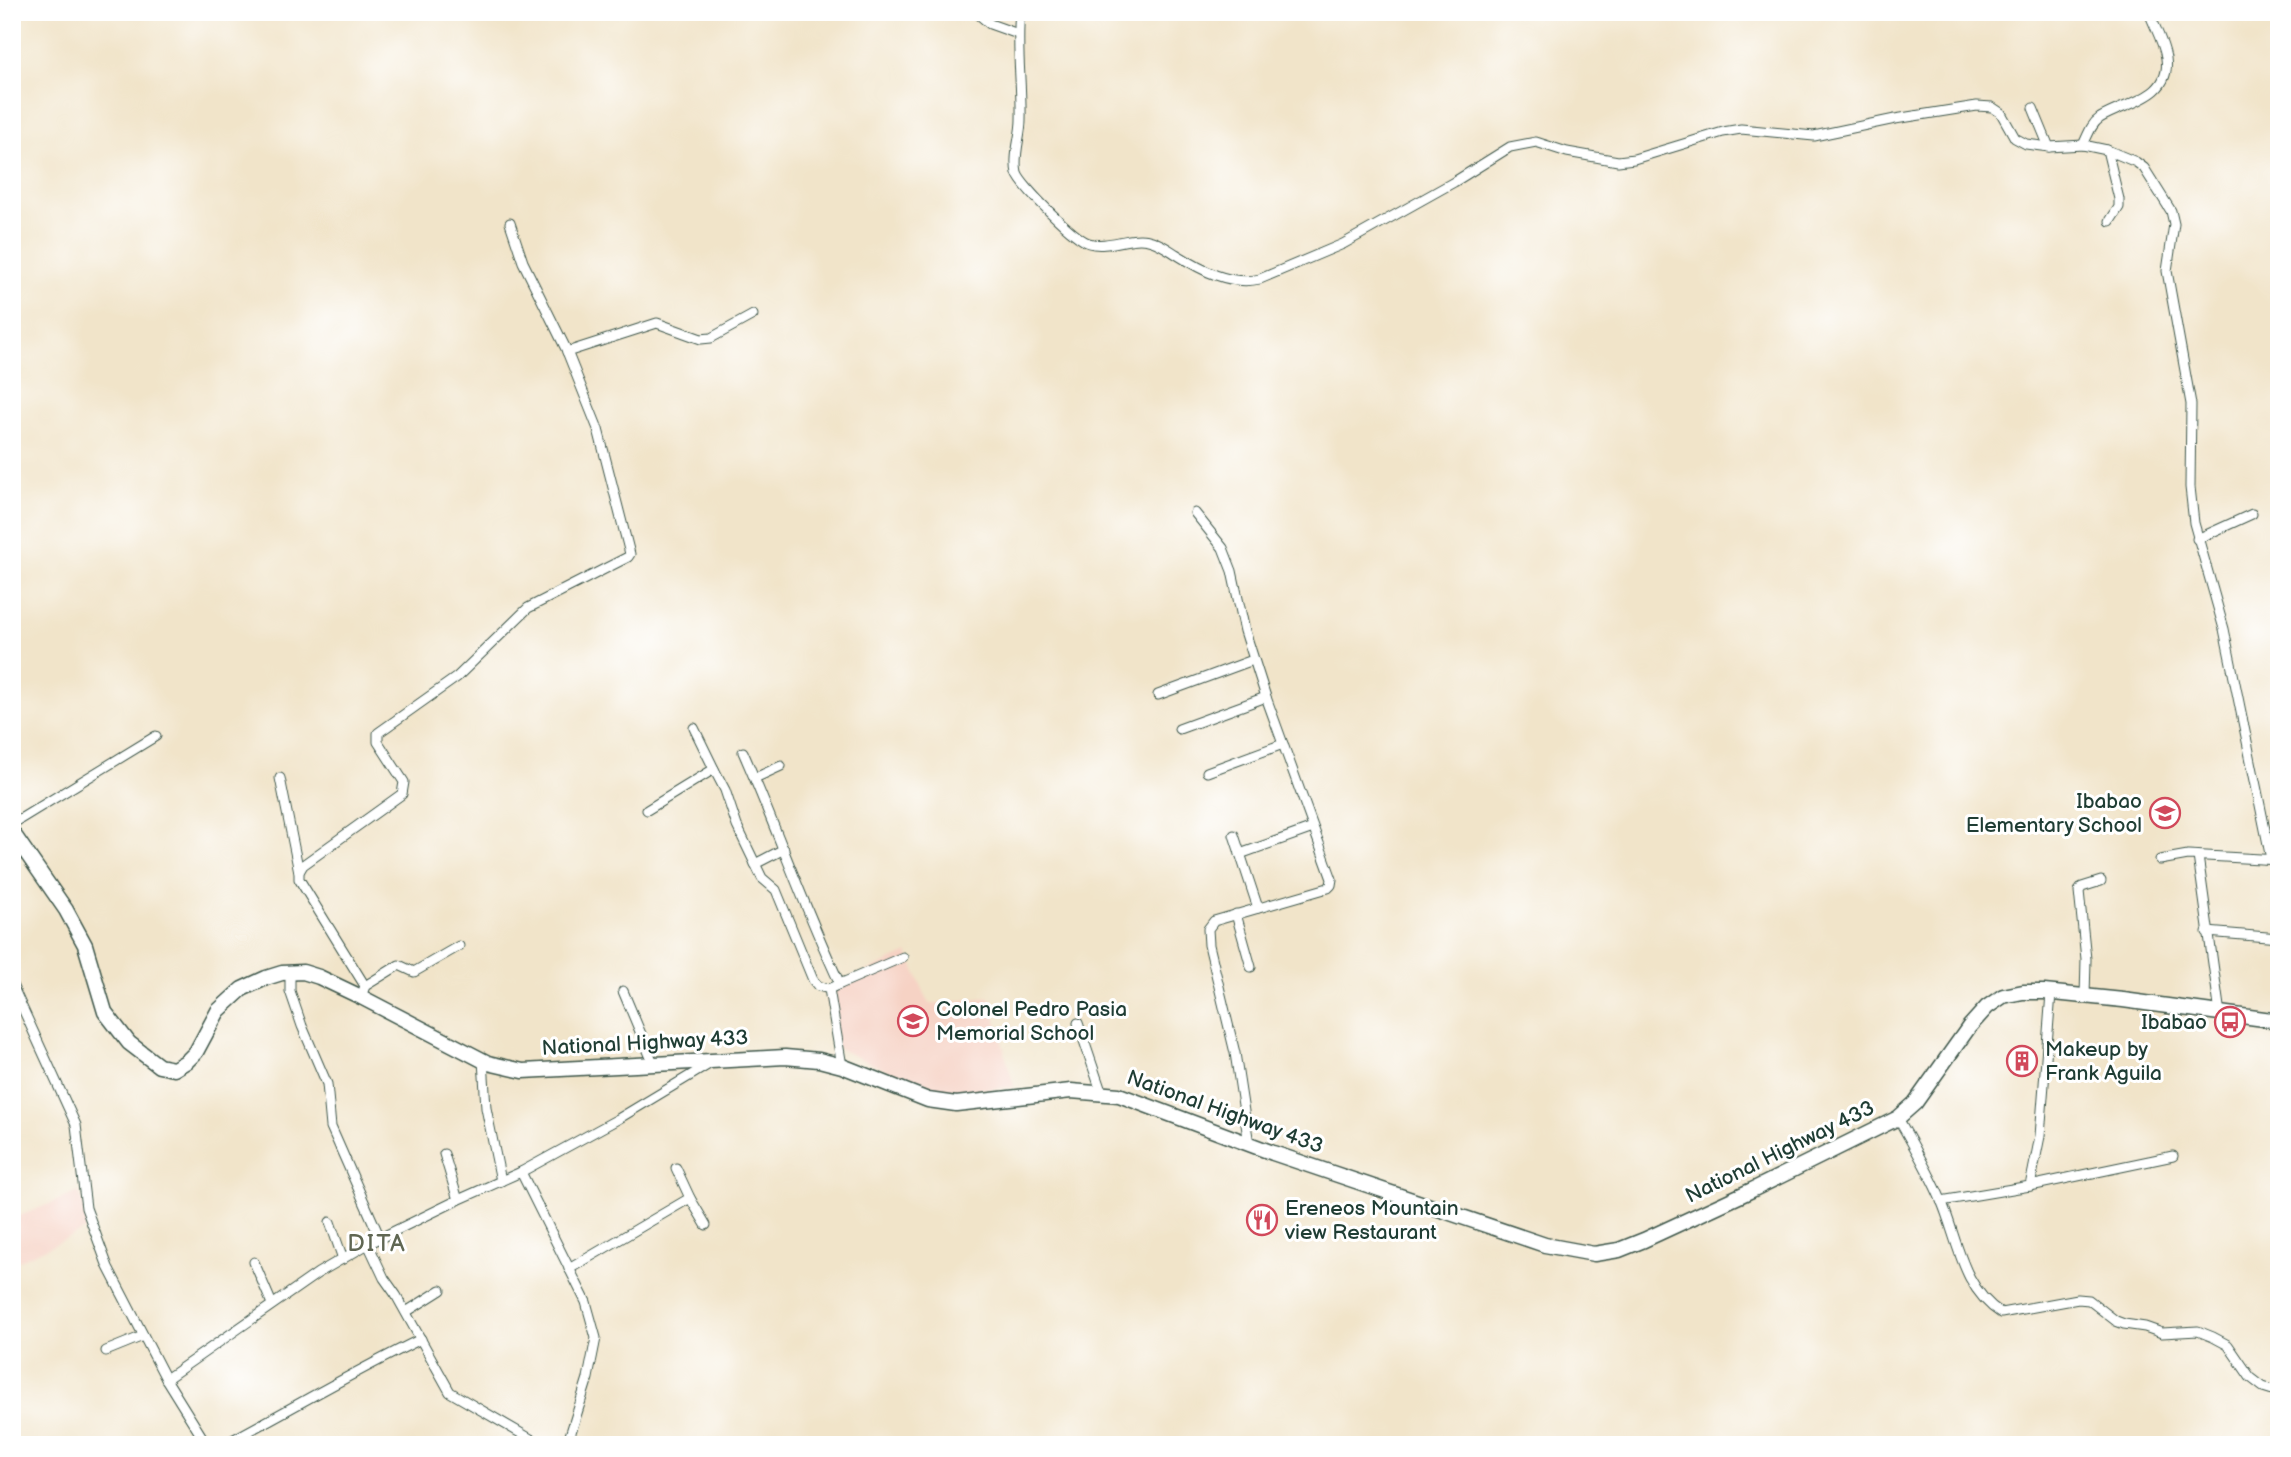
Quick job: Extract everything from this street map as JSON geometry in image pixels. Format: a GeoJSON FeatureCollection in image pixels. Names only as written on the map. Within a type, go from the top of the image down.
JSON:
{"type":"FeatureCollection","features":[{"type":"Feature","properties":{"kind":"main road","name":"National Highway 433"},"geometry":{"type":"LineString","coordinates":[[12,832],[66,910],[85,945],[105,1012],[129,1043],[159,1066],[174,1069],[187,1062],[197,1052],[218,1011],[231,997],[266,978],[290,972],[319,976],[363,991],[483,1060],[523,1071],[785,1057],[819,1060],[842,1066],[928,1100],[956,1104],[1071,1091],[1101,1091],[1134,1100],[1249,1144],[1545,1245],[1594,1254],[1619,1250],[1644,1240],[1898,1118],[1915,1104],[1969,1027],[1987,1007],[2003,996],[2023,992],[2051,993],[2279,1021]]}},
{"type":"Feature","properties":{"kind":"street"},"geometry":{"type":"LineString","coordinates":[[976,12],[990,24],[1018,34]]}},
{"type":"Feature","properties":{"kind":"street"},"geometry":{"type":"LineString","coordinates":[[1020,12],[1018,34],[1021,121],[1017,171],[1021,182],[1059,222],[1087,243],[1098,245],[1150,240],[1197,267],[1233,281],[1261,279],[1343,244],[1518,144],[1536,142],[1567,152],[1618,161],[1741,129],[1814,135],[1977,106],[1992,107],[2001,113],[2015,138],[2026,144],[2049,148],[2083,145],[2108,150],[2136,162],[2144,168],[2171,211],[2174,224],[2167,271],[2191,404],[2190,487],[2197,539],[2213,583],[2275,859],[2188,855],[2160,860]]}},
{"type":"Feature","properties":{"kind":"street"},"geometry":{"type":"LineString","coordinates":[[2083,145],[2092,125],[2100,118],[2152,94],[2165,79],[2166,57],[2149,12]]}},
{"type":"Feature","properties":{"kind":"street"},"geometry":{"type":"LineString","coordinates":[[2033,108],[2049,148]]}},
{"type":"Feature","properties":{"kind":"street"},"geometry":{"type":"LineString","coordinates":[[2108,150],[2119,199],[2119,207],[2110,220]]}},
{"type":"Feature","properties":{"kind":"street"},"geometry":{"type":"LineString","coordinates":[[299,872],[303,865],[402,794],[404,782],[378,742],[378,733],[457,677],[528,608],[631,554],[598,429],[567,352],[533,285],[510,223]]}},
{"type":"Feature","properties":{"kind":"street"},"geometry":{"type":"LineString","coordinates":[[567,352],[657,323],[702,339],[710,338],[753,315]]}},
{"type":"Feature","properties":{"kind":"street"},"geometry":{"type":"LineString","coordinates":[[1195,513],[1223,548],[1232,571],[1266,698],[1332,879],[1332,885],[1318,891],[1214,921],[1208,929],[1209,944],[1235,1053],[1249,1144]]}},
{"type":"Feature","properties":{"kind":"street"},"geometry":{"type":"LineString","coordinates":[[2197,539],[2252,514]]}},
{"type":"Feature","properties":{"kind":"street"},"geometry":{"type":"LineString","coordinates":[[1158,695],[1254,660]]}},
{"type":"Feature","properties":{"kind":"street"},"geometry":{"type":"LineString","coordinates":[[1179,729],[1266,698]]}},
{"type":"Feature","properties":{"kind":"street"},"geometry":{"type":"LineString","coordinates":[[694,728],[725,790],[737,826],[754,863],[762,878],[776,890],[818,986],[829,989],[903,957]]}},
{"type":"Feature","properties":{"kind":"street"},"geometry":{"type":"LineString","coordinates":[[12,824],[156,736]]}},
{"type":"Feature","properties":{"kind":"street"},"geometry":{"type":"LineString","coordinates":[[1206,772],[1283,744]]}},
{"type":"Feature","properties":{"kind":"street"},"geometry":{"type":"LineString","coordinates":[[743,752],[784,849],[814,930],[840,984]]}},
{"type":"Feature","properties":{"kind":"street"},"geometry":{"type":"LineString","coordinates":[[755,779],[781,766]]}},
{"type":"Feature","properties":{"kind":"street"},"geometry":{"type":"LineString","coordinates":[[647,810],[713,769]]}},
{"type":"Feature","properties":{"kind":"street"},"geometry":{"type":"LineString","coordinates":[[280,778],[299,879],[363,991],[399,965],[414,972],[458,946]]}},
{"type":"Feature","properties":{"kind":"street"},"geometry":{"type":"LineString","coordinates":[[1240,854],[1313,828]]}},
{"type":"Feature","properties":{"kind":"street"},"geometry":{"type":"LineString","coordinates":[[1234,835],[1258,908]]}},
{"type":"Feature","properties":{"kind":"street"},"geometry":{"type":"LineString","coordinates":[[754,863],[784,849]]}},
{"type":"Feature","properties":{"kind":"street"},"geometry":{"type":"LineString","coordinates":[[2198,856],[2220,1014]]}},
{"type":"Feature","properties":{"kind":"street"},"geometry":{"type":"LineString","coordinates":[[2085,997],[2086,959],[2079,891],[2082,887],[2101,881]]}},
{"type":"Feature","properties":{"kind":"street"},"geometry":{"type":"LineString","coordinates":[[1236,914],[1251,967]]}},
{"type":"Feature","properties":{"kind":"street"},"geometry":{"type":"LineString","coordinates":[[2207,932],[2279,938]]}},
{"type":"Feature","properties":{"kind":"street"},"geometry":{"type":"LineString","coordinates":[[290,972],[290,991],[327,1084],[331,1127],[380,1238]]}},
{"type":"Feature","properties":{"kind":"street"},"geometry":{"type":"LineString","coordinates":[[12,985],[76,1125],[86,1208],[108,1267],[166,1379],[207,1445]]}},
{"type":"Feature","properties":{"kind":"street"},"geometry":{"type":"LineString","coordinates":[[829,989],[842,1066]]}},
{"type":"Feature","properties":{"kind":"street"},"geometry":{"type":"LineString","coordinates":[[623,991],[654,1065]]}},
{"type":"Feature","properties":{"kind":"street"},"geometry":{"type":"LineString","coordinates":[[2031,1186],[2040,1136],[2051,993]]}},
{"type":"Feature","properties":{"kind":"street"},"geometry":{"type":"LineString","coordinates":[[1078,1023],[1101,1091]]}},
{"type":"Feature","properties":{"kind":"street"},"geometry":{"type":"LineString","coordinates":[[483,1060],[486,1108],[501,1181]]}},
{"type":"Feature","properties":{"kind":"street"},"geometry":{"type":"LineString","coordinates":[[166,1379],[272,1304],[368,1244],[521,1172],[618,1119],[716,1060]]}},
{"type":"Feature","properties":{"kind":"street"},"geometry":{"type":"LineString","coordinates":[[1898,1118],[1921,1158],[1941,1201],[1972,1284],[1985,1303],[2001,1313],[2078,1299],[2089,1300],[2124,1324],[2162,1333],[2198,1332],[2213,1336],[2228,1345],[2250,1377],[2263,1387],[2279,1392]]}},
{"type":"Feature","properties":{"kind":"street"},"geometry":{"type":"LineString","coordinates":[[444,1154],[458,1200]]}},
{"type":"Feature","properties":{"kind":"street"},"geometry":{"type":"LineString","coordinates":[[1941,1201],[2031,1186],[2173,1156]]}},
{"type":"Feature","properties":{"kind":"street"},"geometry":{"type":"LineString","coordinates":[[676,1168],[706,1225]]}},
{"type":"Feature","properties":{"kind":"street"},"geometry":{"type":"LineString","coordinates":[[521,1172],[586,1302],[596,1338],[588,1378],[567,1445]]}},
{"type":"Feature","properties":{"kind":"street"},"geometry":{"type":"LineString","coordinates":[[569,1269],[690,1198]]}},
{"type":"Feature","properties":{"kind":"street"},"geometry":{"type":"LineString","coordinates":[[330,1222],[343,1259]]}},
{"type":"Feature","properties":{"kind":"street"},"geometry":{"type":"LineString","coordinates":[[368,1244],[384,1278],[450,1392],[541,1445]]}},
{"type":"Feature","properties":{"kind":"street"},"geometry":{"type":"LineString","coordinates":[[254,1262],[272,1304]]}},
{"type":"Feature","properties":{"kind":"street"},"geometry":{"type":"LineString","coordinates":[[406,1312],[441,1290]]}},
{"type":"Feature","properties":{"kind":"street"},"geometry":{"type":"LineString","coordinates":[[106,1351],[143,1336]]}},
{"type":"Feature","properties":{"kind":"street"},"geometry":{"type":"LineString","coordinates":[[223,1445],[310,1399],[346,1376],[421,1339]]}},
{"type":"Feature","properties":{"kind":"shaded area","name":"Colonel Pedro Pasia Memorial School"},"geometry":{"type":"Polygon","coordinates":[[[908,953],[929,1004],[990,997],[1014,1087],[962,1091],[938,1088],[910,1081],[837,1048],[832,1038],[827,998],[829,988],[908,953]]]}},
{"type":"Feature","properties":{"kind":"shaded area"},"geometry":{"type":"Polygon","coordinates":[[[79,1192],[91,1227],[12,1264],[12,1219],[79,1192]]]}},
{"type":"Feature","properties":{"kind":"place","name":"Ibabao Elementary School"},"geometry":{"type":"Point","coordinates":[2165,813]}},
{"type":"Feature","properties":{"kind":"place","name":"Colonel Pedro Pasia Memorial School"},"geometry":{"type":"Point","coordinates":[913,1021]}},
{"type":"Feature","properties":{"kind":"place","name":"Ibabao"},"geometry":{"type":"Point","coordinates":[2230,1022]}},
{"type":"Feature","properties":{"kind":"place","name":"Makeup by Frank Aguila"},"geometry":{"type":"Point","coordinates":[2022,1061]}},
{"type":"Feature","properties":{"kind":"place","name":"Ereneos Mountain view Restaurant"},"geometry":{"type":"Point","coordinates":[1262,1220]}},
{"type":"Feature","properties":{"kind":"district","name":"DITA"},"geometry":{"type":"Point","coordinates":[377,1243]}}]}
